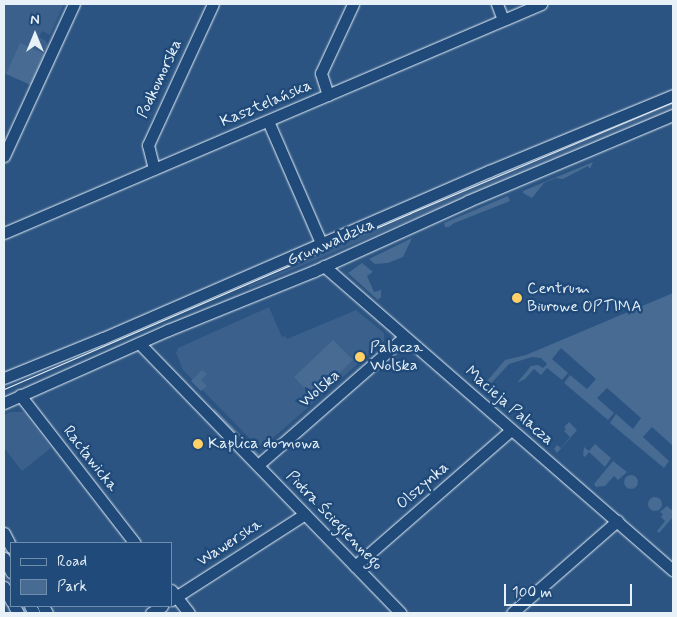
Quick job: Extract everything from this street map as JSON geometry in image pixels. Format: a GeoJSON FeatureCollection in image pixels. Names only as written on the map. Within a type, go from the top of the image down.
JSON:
{"type":"FeatureCollection","features":[{"type":"Feature","properties":{"kind":"street"},"geometry":{"type":"LineString","coordinates":[[4,156],[74,4]]}},
{"type":"Feature","properties":{"kind":"street","name":"Podkomorska"},"geometry":{"type":"LineString","coordinates":[[154,169],[148,145],[212,4]]}},
{"type":"Feature","properties":{"kind":"street"},"geometry":{"type":"LineString","coordinates":[[328,95],[321,73],[353,4]]}},
{"type":"Feature","properties":{"kind":"street"},"geometry":{"type":"LineString","coordinates":[[497,4],[503,20]]}},
{"type":"Feature","properties":{"kind":"street","name":"Kasztelańska"},"geometry":{"type":"LineString","coordinates":[[4,233],[541,4]]}},
{"type":"Feature","properties":{"kind":"street","name":"Grunwaldzka"},"geometry":{"type":"LineString","coordinates":[[4,378],[103,338],[321,243],[673,94]]}},
{"type":"Feature","properties":{"kind":"street"},"geometry":{"type":"LineString","coordinates":[[669,117],[673,128]]}},
{"type":"Feature","properties":{"kind":"street","name":"Grunwaldzka"},"geometry":{"type":"LineString","coordinates":[[4,403],[140,343],[324,266],[468,201],[669,117]]}},
{"type":"Feature","properties":{"kind":"street"},"geometry":{"type":"LineString","coordinates":[[268,120],[321,243]]}},
{"type":"Feature","properties":{"kind":"street","name":"Macieja Palacza"},"geometry":{"type":"LineString","coordinates":[[324,266],[673,570]]}},
{"type":"Feature","properties":{"kind":"street","name":"Wolska"},"geometry":{"type":"LineString","coordinates":[[258,465],[404,337]]}},
{"type":"Feature","properties":{"kind":"street","name":"Piotra Ściegiennego"},"geometry":{"type":"LineString","coordinates":[[140,343],[401,613]]}},
{"type":"Feature","properties":{"kind":"street","name":"Racławicka"},"geometry":{"type":"LineString","coordinates":[[20,395],[134,542]]}},
{"type":"Feature","properties":{"kind":"street","name":"Olszynka"},"geometry":{"type":"LineString","coordinates":[[355,566],[511,430]]}},
{"type":"Feature","properties":{"kind":"street","name":"Wawerska"},"geometry":{"type":"LineString","coordinates":[[173,596],[305,514]]}},
{"type":"Feature","properties":{"kind":"street"},"geometry":{"type":"LineString","coordinates":[[512,613],[617,521]]}},
{"type":"Feature","properties":{"kind":"street"},"geometry":{"type":"LineString","coordinates":[[4,533],[10,545]]}},
{"type":"Feature","properties":{"kind":"street"},"geometry":{"type":"LineString","coordinates":[[4,558],[10,570]]}},
{"type":"Feature","properties":{"kind":"street"},"geometry":{"type":"LineString","coordinates":[[4,587],[10,599]]}},
{"type":"Feature","properties":{"kind":"street"},"geometry":{"type":"LineString","coordinates":[[173,596],[189,613]]}},
{"type":"Feature","properties":{"kind":"shaded area"},"geometry":{"type":"Polygon","coordinates":[[[4,4],[64,4],[50,35],[42,31],[39,37],[46,41],[48,47],[31,85],[4,73],[4,4]]]}},
{"type":"Feature","properties":{"kind":"shaded area"},"geometry":{"type":"Polygon","coordinates":[[[673,100],[673,110],[249,288],[248,286],[307,261],[306,257],[390,218],[673,100]]]}},
{"type":"Feature","properties":{"kind":"shaded area"},"geometry":{"type":"Polygon","coordinates":[[[269,307],[282,337],[285,336],[287,339],[356,310],[384,333],[384,341],[265,445],[256,445],[183,370],[176,353],[178,348],[269,307]]]}},
{"type":"Feature","properties":{"kind":"shaded area"},"geometry":{"type":"Polygon","coordinates":[[[11,412],[24,412],[51,448],[22,471],[4,448],[4,415],[11,412]]]}},
{"type":"Feature","properties":{"kind":"green space"},"geometry":{"type":"Polygon","coordinates":[[[20,43],[45,54],[31,85],[6,74],[20,43]]]}},
{"type":"Feature","properties":{"kind":"green space"},"geometry":{"type":"Polygon","coordinates":[[[593,162],[590,169],[588,166],[563,179],[556,178],[544,183],[532,198],[523,193],[523,191],[593,162]]]}},
{"type":"Feature","properties":{"kind":"green space"},"geometry":{"type":"Polygon","coordinates":[[[508,196],[510,201],[452,224],[451,227],[450,225],[445,227],[444,223],[508,196]]]}},
{"type":"Feature","properties":{"kind":"green space"},"geometry":{"type":"Polygon","coordinates":[[[412,238],[403,257],[388,263],[375,264],[369,259],[412,238]]]}},
{"type":"Feature","properties":{"kind":"green space"},"geometry":{"type":"Polygon","coordinates":[[[362,263],[373,272],[367,276],[374,292],[381,290],[381,297],[378,300],[348,273],[362,263]]]}},
{"type":"Feature","properties":{"kind":"green space"},"geometry":{"type":"Polygon","coordinates":[[[673,293],[673,446],[652,427],[643,437],[669,461],[664,468],[610,423],[616,414],[633,429],[641,418],[607,388],[597,398],[614,413],[608,420],[564,383],[570,375],[587,389],[596,379],[561,348],[552,359],[568,373],[562,380],[547,368],[541,375],[534,369],[525,379],[517,383],[531,366],[538,365],[543,368],[547,364],[541,358],[532,357],[509,364],[484,391],[481,388],[505,360],[526,355],[673,293]]]}},
{"type":"Feature","properties":{"kind":"green space"},"geometry":{"type":"Polygon","coordinates":[[[333,340],[353,360],[314,398],[294,377],[333,340]]]}},
{"type":"Feature","properties":{"kind":"green space"},"geometry":{"type":"Polygon","coordinates":[[[202,370],[207,374],[201,380],[207,386],[201,391],[191,381],[202,370]]]}},
{"type":"Feature","properties":{"kind":"green space"},"geometry":{"type":"Polygon","coordinates":[[[214,408],[261,456],[253,454],[213,412],[214,408]]]}},
{"type":"Feature","properties":{"kind":"green space"},"geometry":{"type":"Polygon","coordinates":[[[569,422],[577,430],[557,453],[554,449],[557,445],[561,448],[570,437],[564,431],[566,429],[564,427],[569,422]]]}},
{"type":"Feature","properties":{"kind":"green space"},"geometry":{"type":"Polygon","coordinates":[[[595,444],[611,458],[605,467],[589,452],[585,457],[583,455],[584,447],[589,451],[595,444]]]}},
{"type":"Feature","properties":{"kind":"green space"},"geometry":{"type":"Polygon","coordinates":[[[613,461],[627,472],[618,480],[614,476],[605,486],[596,487],[594,484],[613,461]]]}},
{"type":"Feature","properties":{"kind":"green space"},"geometry":{"type":"Polygon","coordinates":[[[628,475],[634,475],[638,482],[634,489],[628,489],[624,485],[624,479],[628,475]]]}},
{"type":"Feature","properties":{"kind":"green space"},"geometry":{"type":"Polygon","coordinates":[[[652,497],[658,497],[662,504],[658,511],[652,511],[648,507],[648,501],[652,497]]]}},
{"type":"Feature","properties":{"kind":"green space"},"geometry":{"type":"Polygon","coordinates":[[[667,506],[673,511],[673,517],[659,533],[657,531],[665,521],[661,517],[663,514],[660,512],[667,506]]]}},
{"type":"Feature","properties":{"kind":"tram line"},"geometry":{"type":"LineString","coordinates":[[4,389],[410,213],[673,102]]}},
{"type":"Feature","properties":{"kind":"place","name":"Centrum Biurowe OPTIMA"},"geometry":{"type":"Point","coordinates":[517,298]}},
{"type":"Feature","properties":{"kind":"place","name":"Palacza Wolska"},"geometry":{"type":"Point","coordinates":[360,357]}},
{"type":"Feature","properties":{"kind":"place","name":"Kaplica domowa"},"geometry":{"type":"Point","coordinates":[198,444]}}]}
